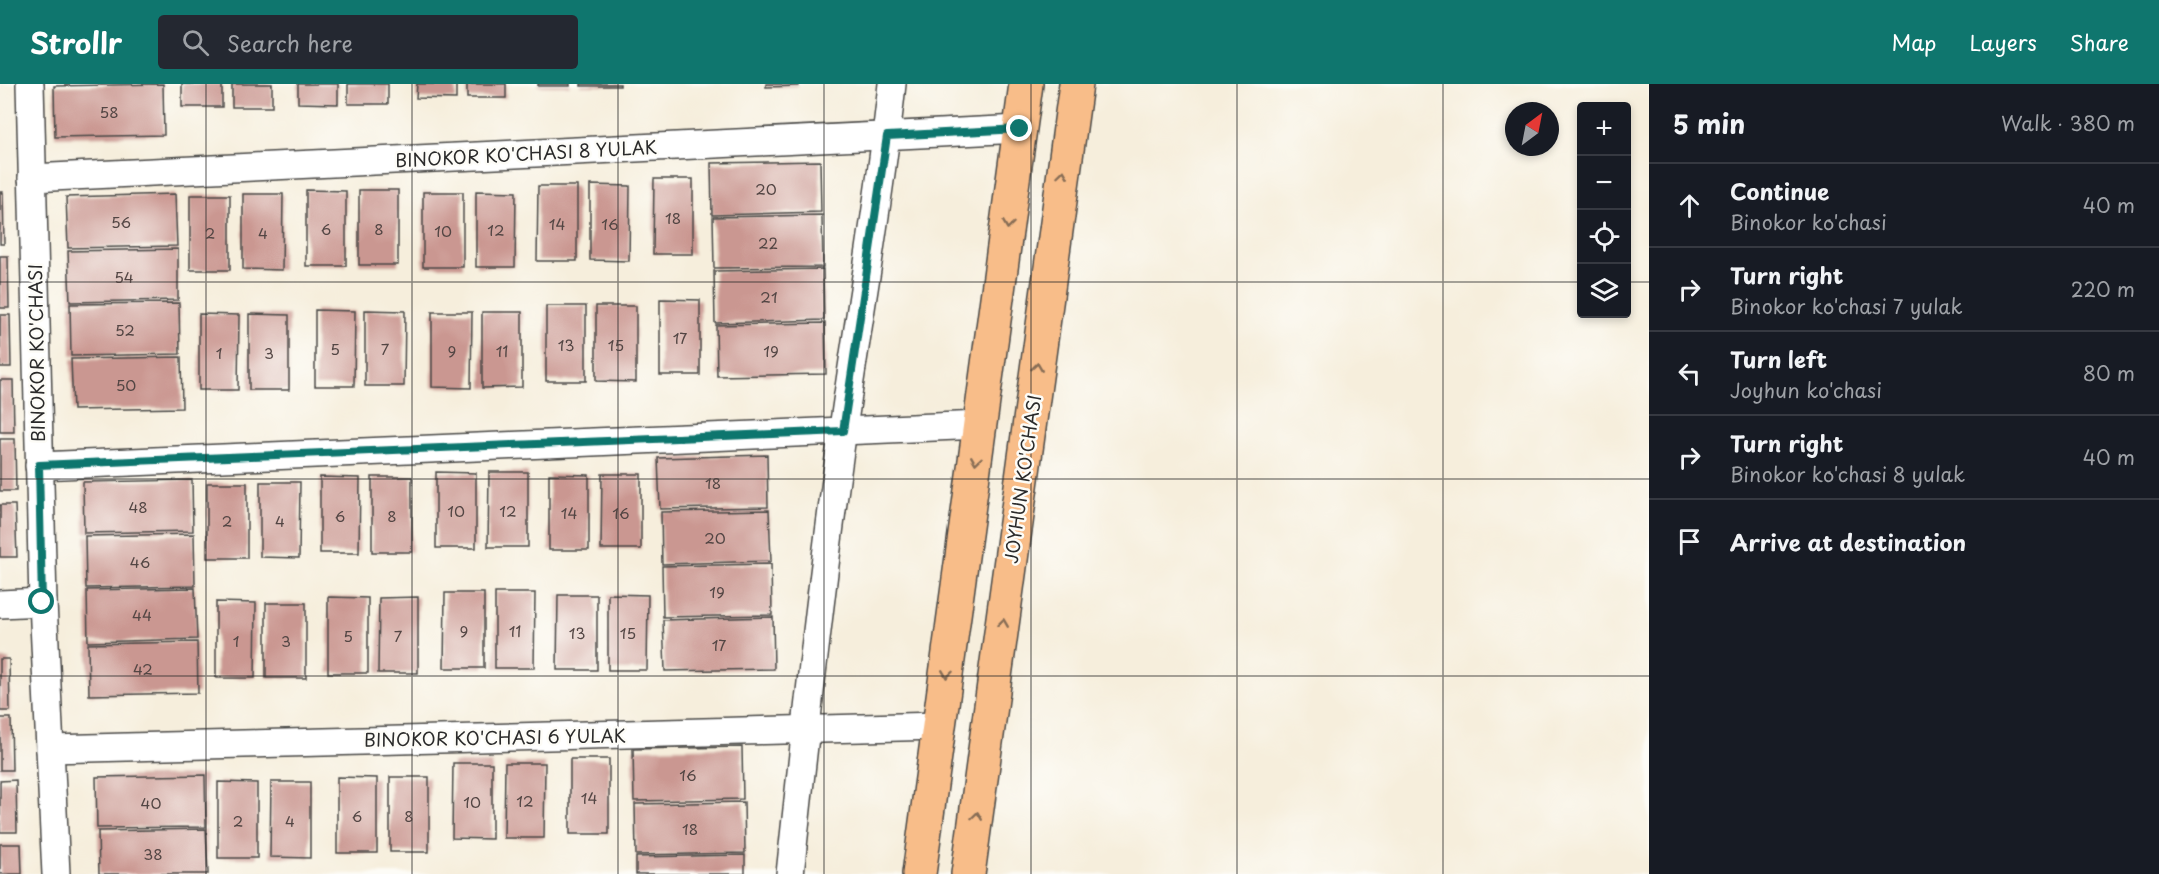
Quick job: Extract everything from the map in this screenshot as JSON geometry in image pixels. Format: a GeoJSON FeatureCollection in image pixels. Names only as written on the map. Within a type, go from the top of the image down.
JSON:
{"type":"FeatureCollection","features":[{"type":"Feature","properties":{"kind":"main road"},"geometry":{"type":"LineString","coordinates":[[919,874],[1026,84]]}},
{"type":"Feature","properties":{"kind":"main road","name":"JOYHUN KO'CHASI"},"geometry":{"type":"LineString","coordinates":[[968,874],[1076,84]]}},
{"type":"Feature","properties":{"kind":"street","name":"BINOKOR KO'CHASI"},"geometry":{"type":"LineString","coordinates":[[30,84],[42,602],[56,874]]}},
{"type":"Feature","properties":{"kind":"street"},"geometry":{"type":"LineString","coordinates":[[790,874],[805,729],[843,431],[887,136],[892,84]]}},
{"type":"Feature","properties":{"kind":"street","name":"BINOKOR KO'CHASI 8 YULAK"},"geometry":{"type":"LineString","coordinates":[[32,178],[1020,129]]}},
{"type":"Feature","properties":{"kind":"street"},"geometry":{"type":"LineString","coordinates":[[39,465],[981,425]]}},
{"type":"Feature","properties":{"kind":"street"},"geometry":{"type":"LineString","coordinates":[[0,604],[42,602]]}},
{"type":"Feature","properties":{"kind":"street","name":"BINOKOR KO'CHASI 6 YULAK"},"geometry":{"type":"LineString","coordinates":[[50,749],[939,726]]}},
{"type":"Feature","properties":{"kind":"building"},"geometry":{"type":"Polygon","coordinates":[[[163,84],[164,135],[55,137],[54,86],[163,84]]]}},
{"type":"Feature","properties":{"kind":"building"},"geometry":{"type":"Polygon","coordinates":[[[182,84],[222,84],[222,107],[182,107],[182,84]]]}},
{"type":"Feature","properties":{"kind":"building"},"geometry":{"type":"Polygon","coordinates":[[[232,84],[272,84],[272,107],[232,107],[232,84]]]}},
{"type":"Feature","properties":{"kind":"building"},"geometry":{"type":"Polygon","coordinates":[[[298,84],[338,84],[338,104],[298,103],[298,84]]]}},
{"type":"Feature","properties":{"kind":"building"},"geometry":{"type":"Polygon","coordinates":[[[348,84],[388,84],[388,104],[348,104],[348,84]]]}},
{"type":"Feature","properties":{"kind":"building"},"geometry":{"type":"Polygon","coordinates":[[[417,84],[456,84],[456,99],[416,98],[417,84]]]}},
{"type":"Feature","properties":{"kind":"building"},"geometry":{"type":"Polygon","coordinates":[[[467,84],[506,84],[506,98],[467,98],[467,84]]]}},
{"type":"Feature","properties":{"kind":"building"},"geometry":{"type":"Polygon","coordinates":[[[538,84],[570,84],[570,86],[538,86],[538,84]]]}},
{"type":"Feature","properties":{"kind":"building"},"geometry":{"type":"Polygon","coordinates":[[[581,84],[620,84],[620,86],[581,86],[581,84]]]}},
{"type":"Feature","properties":{"kind":"building"},"geometry":{"type":"Polygon","coordinates":[[[766,84],[798,84],[798,86],[766,87],[766,84]]]}},
{"type":"Feature","properties":{"kind":"building"},"geometry":{"type":"Polygon","coordinates":[[[820,161],[821,212],[712,215],[711,163],[820,161]]]}},
{"type":"Feature","properties":{"kind":"building"},"geometry":{"type":"Polygon","coordinates":[[[654,179],[693,179],[693,254],[653,254],[654,179]]]}},
{"type":"Feature","properties":{"kind":"building"},"geometry":{"type":"Polygon","coordinates":[[[590,185],[630,186],[629,261],[590,260],[590,185]]]}},
{"type":"Feature","properties":{"kind":"building"},"geometry":{"type":"Polygon","coordinates":[[[538,186],[577,186],[577,261],[537,261],[538,186]]]}},
{"type":"Feature","properties":{"kind":"building"},"geometry":{"type":"Polygon","coordinates":[[[306,190],[346,191],[346,266],[306,266],[306,190]]]}},
{"type":"Feature","properties":{"kind":"building"},"geometry":{"type":"Polygon","coordinates":[[[359,190],[398,190],[398,265],[359,265],[359,190]]]}},
{"type":"Feature","properties":{"kind":"building"},"geometry":{"type":"Polygon","coordinates":[[[476,191],[516,192],[515,267],[476,267],[476,191]]]}},
{"type":"Feature","properties":{"kind":"building"},"geometry":{"type":"Polygon","coordinates":[[[0,192],[3,192],[4,244],[0,244],[0,192]]]}},
{"type":"Feature","properties":{"kind":"building"},"geometry":{"type":"Polygon","coordinates":[[[423,192],[463,192],[463,267],[423,267],[423,192]]]}},
{"type":"Feature","properties":{"kind":"building"},"geometry":{"type":"Polygon","coordinates":[[[175,194],[177,246],[68,248],[66,197],[175,194]]]}},
{"type":"Feature","properties":{"kind":"building"},"geometry":{"type":"Polygon","coordinates":[[[243,194],[283,194],[282,270],[243,269],[243,194]]]}},
{"type":"Feature","properties":{"kind":"building"},"geometry":{"type":"Polygon","coordinates":[[[190,195],[230,195],[230,270],[190,270],[190,195]]]}},
{"type":"Feature","properties":{"kind":"building"},"geometry":{"type":"Polygon","coordinates":[[[822,215],[823,267],[714,268],[713,217],[822,215]]]}},
{"type":"Feature","properties":{"kind":"building"},"geometry":{"type":"Polygon","coordinates":[[[178,249],[178,300],[70,302],[68,251],[178,249]]]}},
{"type":"Feature","properties":{"kind":"building"},"geometry":{"type":"Polygon","coordinates":[[[0,256],[8,256],[9,308],[0,308],[0,256]]]}},
{"type":"Feature","properties":{"kind":"building"},"geometry":{"type":"Polygon","coordinates":[[[823,269],[824,320],[715,323],[714,271],[823,269]]]}},
{"type":"Feature","properties":{"kind":"building"},"geometry":{"type":"Polygon","coordinates":[[[660,299],[700,300],[700,375],[660,375],[660,299]]]}},
{"type":"Feature","properties":{"kind":"building"},"geometry":{"type":"Polygon","coordinates":[[[179,303],[180,354],[71,356],[70,304],[179,303]]]}},
{"type":"Feature","properties":{"kind":"building"},"geometry":{"type":"Polygon","coordinates":[[[546,306],[586,306],[586,381],[546,381],[546,306]]]}},
{"type":"Feature","properties":{"kind":"building"},"geometry":{"type":"Polygon","coordinates":[[[596,306],[636,306],[636,382],[596,381],[596,306]]]}},
{"type":"Feature","properties":{"kind":"building"},"geometry":{"type":"Polygon","coordinates":[[[315,310],[355,311],[354,386],[315,386],[315,310]]]}},
{"type":"Feature","properties":{"kind":"building"},"geometry":{"type":"Polygon","coordinates":[[[365,310],[405,311],[404,386],[365,386],[365,310]]]}},
{"type":"Feature","properties":{"kind":"building"},"geometry":{"type":"Polygon","coordinates":[[[432,312],[472,312],[471,388],[432,387],[432,312]]]}},
{"type":"Feature","properties":{"kind":"building"},"geometry":{"type":"Polygon","coordinates":[[[482,312],[522,312],[522,387],[482,388],[482,312]]]}},
{"type":"Feature","properties":{"kind":"building"},"geometry":{"type":"Polygon","coordinates":[[[199,314],[239,315],[238,390],[199,390],[199,314]]]}},
{"type":"Feature","properties":{"kind":"building"},"geometry":{"type":"Polygon","coordinates":[[[249,314],[289,315],[289,390],[249,390],[249,314]]]}},
{"type":"Feature","properties":{"kind":"building"},"geometry":{"type":"Polygon","coordinates":[[[0,315],[10,315],[11,367],[0,367],[0,315]]]}},
{"type":"Feature","properties":{"kind":"building"},"geometry":{"type":"Polygon","coordinates":[[[825,323],[826,374],[717,376],[716,325],[825,323]]]}},
{"type":"Feature","properties":{"kind":"building"},"geometry":{"type":"Polygon","coordinates":[[[181,357],[182,408],[73,410],[71,359],[181,357]]]}},
{"type":"Feature","properties":{"kind":"building"},"geometry":{"type":"Polygon","coordinates":[[[0,380],[13,380],[14,432],[0,432],[0,380]]]}},
{"type":"Feature","properties":{"kind":"building"},"geometry":{"type":"Polygon","coordinates":[[[0,439],[15,439],[16,491],[0,491],[0,439]]]}},
{"type":"Feature","properties":{"kind":"building"},"geometry":{"type":"Polygon","coordinates":[[[767,455],[768,507],[660,509],[658,458],[767,455]]]}},
{"type":"Feature","properties":{"kind":"building"},"geometry":{"type":"Polygon","coordinates":[[[436,472],[476,473],[476,548],[436,548],[436,472]]]}},
{"type":"Feature","properties":{"kind":"building"},"geometry":{"type":"Polygon","coordinates":[[[489,472],[528,472],[528,547],[488,547],[489,472]]]}},
{"type":"Feature","properties":{"kind":"building"},"geometry":{"type":"Polygon","coordinates":[[[549,474],[589,475],[589,550],[549,550],[549,474]]]}},
{"type":"Feature","properties":{"kind":"building"},"geometry":{"type":"Polygon","coordinates":[[[602,474],[641,474],[641,549],[601,549],[602,474]]]}},
{"type":"Feature","properties":{"kind":"building"},"geometry":{"type":"Polygon","coordinates":[[[320,477],[360,478],[359,553],[320,553],[320,477]]]}},
{"type":"Feature","properties":{"kind":"building"},"geometry":{"type":"Polygon","coordinates":[[[372,477],[412,477],[412,552],[372,552],[372,477]]]}},
{"type":"Feature","properties":{"kind":"building"},"geometry":{"type":"Polygon","coordinates":[[[192,480],[193,531],[84,533],[83,482],[192,480]]]}},
{"type":"Feature","properties":{"kind":"building"},"geometry":{"type":"Polygon","coordinates":[[[260,482],[300,482],[299,558],[260,557],[260,482]]]}},
{"type":"Feature","properties":{"kind":"building"},"geometry":{"type":"Polygon","coordinates":[[[207,483],[247,483],[247,558],[207,558],[207,483]]]}},
{"type":"Feature","properties":{"kind":"building"},"geometry":{"type":"Polygon","coordinates":[[[0,505],[15,505],[17,557],[0,557],[0,505]]]}},
{"type":"Feature","properties":{"kind":"building"},"geometry":{"type":"Polygon","coordinates":[[[769,510],[771,561],[662,564],[661,512],[769,510]]]}},
{"type":"Feature","properties":{"kind":"building"},"geometry":{"type":"Polygon","coordinates":[[[194,534],[195,586],[86,588],[85,536],[194,534]]]}},
{"type":"Feature","properties":{"kind":"building"},"geometry":{"type":"Polygon","coordinates":[[[771,564],[772,615],[663,617],[662,566],[771,564]]]}},
{"type":"Feature","properties":{"kind":"building"},"geometry":{"type":"Polygon","coordinates":[[[195,588],[197,639],[88,642],[87,590],[195,588]]]}},
{"type":"Feature","properties":{"kind":"building"},"geometry":{"type":"Polygon","coordinates":[[[445,593],[484,593],[484,668],[444,668],[445,593]]]}},
{"type":"Feature","properties":{"kind":"building"},"geometry":{"type":"Polygon","coordinates":[[[495,593],[535,593],[534,668],[495,668],[495,593]]]}},
{"type":"Feature","properties":{"kind":"building"},"geometry":{"type":"Polygon","coordinates":[[[608,594],[648,595],[647,670],[608,670],[608,594]]]}},
{"type":"Feature","properties":{"kind":"building"},"geometry":{"type":"Polygon","coordinates":[[[558,595],[597,595],[597,670],[557,670],[558,595]]]}},
{"type":"Feature","properties":{"kind":"building"},"geometry":{"type":"Polygon","coordinates":[[[328,597],[368,598],[368,673],[328,673],[328,597]]]}},
{"type":"Feature","properties":{"kind":"building"},"geometry":{"type":"Polygon","coordinates":[[[418,597],[418,673],[378,673],[379,598],[418,597]]]}},
{"type":"Feature","properties":{"kind":"building"},"geometry":{"type":"Polygon","coordinates":[[[216,602],[256,603],[255,678],[216,678],[216,602]]]}},
{"type":"Feature","properties":{"kind":"building"},"geometry":{"type":"Polygon","coordinates":[[[266,603],[306,603],[306,678],[266,678],[266,603]]]}},
{"type":"Feature","properties":{"kind":"building"},"geometry":{"type":"Polygon","coordinates":[[[773,617],[774,669],[665,671],[663,620],[773,617]]]}},
{"type":"Feature","properties":{"kind":"building"},"geometry":{"type":"Polygon","coordinates":[[[197,642],[198,693],[89,695],[88,644],[197,642]]]}},
{"type":"Feature","properties":{"kind":"building"},"geometry":{"type":"Polygon","coordinates":[[[0,659],[9,659],[10,711],[0,711],[0,659]]]}},
{"type":"Feature","properties":{"kind":"building"},"geometry":{"type":"Polygon","coordinates":[[[0,718],[11,718],[12,770],[0,770],[0,718]]]}},
{"type":"Feature","properties":{"kind":"building"},"geometry":{"type":"Polygon","coordinates":[[[742,747],[743,799],[634,801],[633,749],[742,747]]]}},
{"type":"Feature","properties":{"kind":"building"},"geometry":{"type":"Polygon","coordinates":[[[570,759],[609,759],[609,834],[570,834],[570,759]]]}},
{"type":"Feature","properties":{"kind":"building"},"geometry":{"type":"Polygon","coordinates":[[[453,763],[492,763],[492,839],[452,838],[453,763]]]}},
{"type":"Feature","properties":{"kind":"building"},"geometry":{"type":"Polygon","coordinates":[[[505,763],[545,763],[544,838],[504,838],[505,763]]]}},
{"type":"Feature","properties":{"kind":"building"},"geometry":{"type":"Polygon","coordinates":[[[205,775],[206,827],[97,828],[96,777],[205,775]]]}},
{"type":"Feature","properties":{"kind":"building"},"geometry":{"type":"Polygon","coordinates":[[[337,777],[377,778],[377,853],[337,853],[337,777]]]}},
{"type":"Feature","properties":{"kind":"building"},"geometry":{"type":"Polygon","coordinates":[[[390,777],[429,777],[429,852],[390,852],[390,777]]]}},
{"type":"Feature","properties":{"kind":"building"},"geometry":{"type":"Polygon","coordinates":[[[16,780],[17,832],[0,832],[0,781],[16,780]]]}},
{"type":"Feature","properties":{"kind":"building"},"geometry":{"type":"Polygon","coordinates":[[[218,782],[257,783],[257,858],[218,858],[218,782]]]}},
{"type":"Feature","properties":{"kind":"building"},"geometry":{"type":"Polygon","coordinates":[[[271,782],[310,782],[310,858],[270,857],[271,782]]]}},
{"type":"Feature","properties":{"kind":"building"},"geometry":{"type":"Polygon","coordinates":[[[744,802],[745,853],[636,855],[635,804],[744,802]]]}},
{"type":"Feature","properties":{"kind":"building"},"geometry":{"type":"Polygon","coordinates":[[[206,829],[208,874],[99,874],[98,831],[206,829]]]}},
{"type":"Feature","properties":{"kind":"building"},"geometry":{"type":"Polygon","coordinates":[[[0,844],[21,844],[22,874],[0,874],[0,844]]]}},
{"type":"Feature","properties":{"kind":"building"},"geometry":{"type":"Polygon","coordinates":[[[745,855],[745,874],[636,874],[636,857],[745,855]]]}},
{"type":"Feature","properties":{"kind":"route"},"geometry":{"type":"LineString","coordinates":[[42,602],[39,465],[843,431],[887,136],[1020,129]]}}]}
